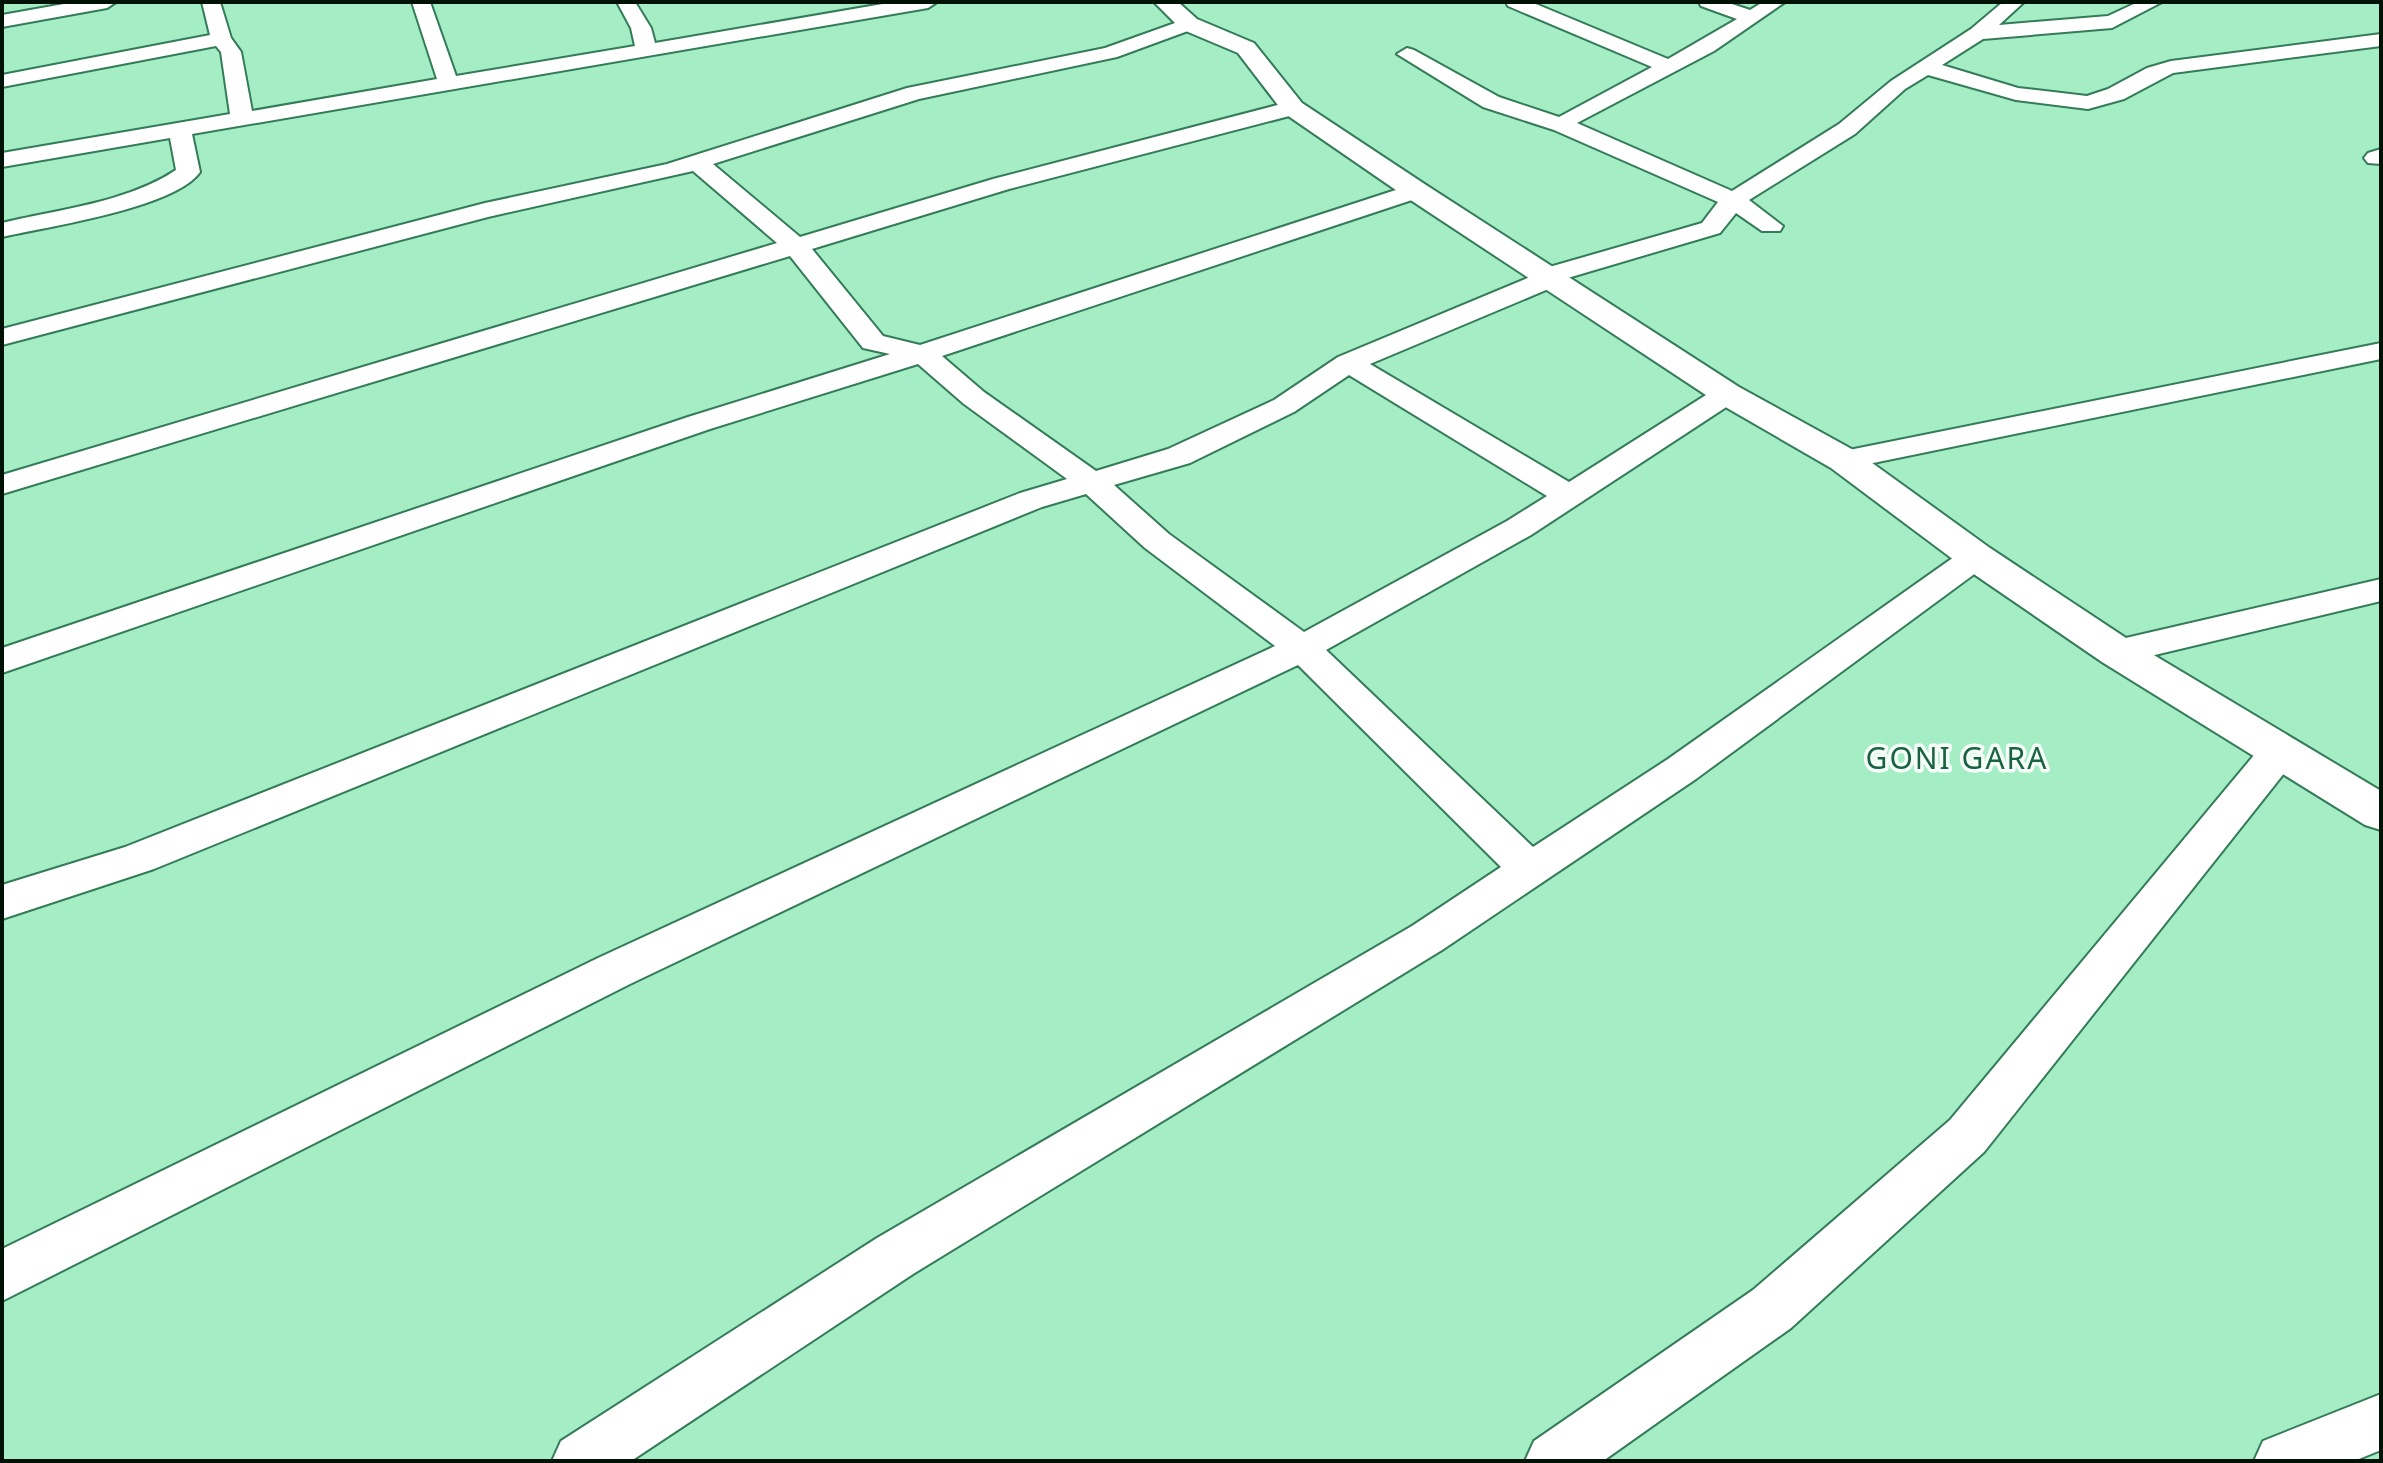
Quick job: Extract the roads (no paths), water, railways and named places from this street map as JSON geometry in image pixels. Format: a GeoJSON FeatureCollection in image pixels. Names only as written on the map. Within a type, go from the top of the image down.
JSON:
{"type":"FeatureCollection","features":[{"type":"Feature","properties":{"kind":"street"},"geometry":{"type":"LineString","coordinates":[[2,21],[107,2]]}},
{"type":"Feature","properties":{"kind":"street"},"geometry":{"type":"LineString","coordinates":[[211,2],[221,39],[231,52],[242,119]]}},
{"type":"Feature","properties":{"kind":"street"},"geometry":{"type":"LineString","coordinates":[[421,2],[449,85]]}},
{"type":"Feature","properties":{"kind":"street"},"geometry":{"type":"LineString","coordinates":[[626,2],[641,28],[647,52]]}},
{"type":"Feature","properties":{"kind":"street"},"geometry":{"type":"LineString","coordinates":[[2,160],[716,40],[848,8],[928,2]]}},
{"type":"Feature","properties":{"kind":"street"},"geometry":{"type":"LineString","coordinates":[[1515,2],[1671,67]]}},
{"type":"Feature","properties":{"kind":"street"},"geometry":{"type":"LineString","coordinates":[[1708,2],[1753,18]]}},
{"type":"Feature","properties":{"kind":"street"},"geometry":{"type":"LineString","coordinates":[[1562,125],[1575,114],[1671,67],[1776,2]]}},
{"type":"Feature","properties":{"kind":"street"},"geometry":{"type":"LineString","coordinates":[[2,902],[139,858],[1031,500],[1179,456],[1284,406],[1348,363],[1549,278],[1711,228],[1733,200],[1847,129],[1898,85],[1978,33],[2015,2]]}},
{"type":"Feature","properties":{"kind":"street"},"geometry":{"type":"LineString","coordinates":[[1978,33],[2112,22],[2153,2]]}},
{"type":"Feature","properties":{"kind":"street"},"geometry":{"type":"LineString","coordinates":[[2,337],[485,210],[632,181],[915,93],[1110,53],[1177,13],[1246,48],[1293,108],[1416,191],[1727,394],[1844,460],[1976,557],[2117,652],[2381,813]]}},
{"type":"Feature","properties":{"kind":"street"},"geometry":{"type":"LineString","coordinates":[[641,28],[716,40]]}},
{"type":"Feature","properties":{"kind":"street"},"geometry":{"type":"LineString","coordinates":[[2,81],[221,39]]}},
{"type":"Feature","properties":{"kind":"street"},"geometry":{"type":"LineString","coordinates":[[1898,85],[1962,96],[2016,94],[2095,102],[2154,72],[2171,67],[2381,40]]}},
{"type":"Feature","properties":{"kind":"street"},"geometry":{"type":"LineString","coordinates":[[1407,54],[1491,102],[1562,125],[1733,200],[1771,226]]}},
{"type":"Feature","properties":{"kind":"street"},"geometry":{"type":"LineString","coordinates":[[1925,67],[2016,94]]}},
{"type":"Feature","properties":{"kind":"street"},"geometry":{"type":"LineString","coordinates":[[2,485],[1001,184],[1293,108]]}},
{"type":"Feature","properties":{"kind":"street"},"geometry":{"type":"LineString","coordinates":[[2,230],[147,194],[175,184],[188,172],[180,130]]}},
{"type":"Feature","properties":{"kind":"street"},"geometry":{"type":"LineString","coordinates":[[696,162],[796,246],[872,356]]}},
{"type":"Feature","properties":{"kind":"street"},"geometry":{"type":"LineString","coordinates":[[2,661],[699,423],[872,356],[923,354],[1416,191]]}},
{"type":"Feature","properties":{"kind":"street"},"geometry":{"type":"LineString","coordinates":[[1844,460],[2381,351]]}},
{"type":"Feature","properties":{"kind":"street"},"geometry":{"type":"LineString","coordinates":[[923,354],[974,398],[1091,482],[1157,541],[1302,648],[1530,870]]}},
{"type":"Feature","properties":{"kind":"street"},"geometry":{"type":"LineString","coordinates":[[1348,363],[1569,495]]}},
{"type":"Feature","properties":{"kind":"street"},"geometry":{"type":"LineString","coordinates":[[2,1276],[614,971],[1302,648],[1519,528],[1727,394]]}},
{"type":"Feature","properties":{"kind":"street"},"geometry":{"type":"LineString","coordinates":[[581,1461],[895,1256],[1427,938],[1682,769],[1976,557]]}},
{"type":"Feature","properties":{"kind":"street"},"geometry":{"type":"LineString","coordinates":[[2117,652],[2381,590]]}},
{"type":"Feature","properties":{"kind":"street"},"geometry":{"type":"LineString","coordinates":[[1554,1461],[1772,1309],[1967,1136],[2279,752]]}},
{"type":"Feature","properties":{"kind":"street"},"geometry":{"type":"LineString","coordinates":[[2283,1461],[2381,1422]]}},
{"type":"Feature","properties":{"kind":"district","name":"GONI GARA"},"geometry":{"type":"Point","coordinates":[1957,759]}}]}
